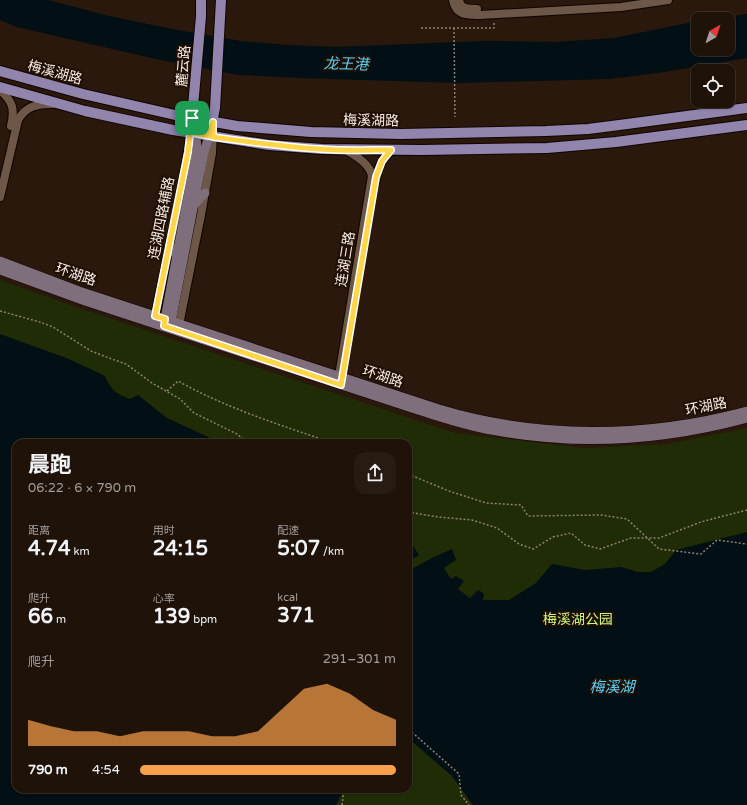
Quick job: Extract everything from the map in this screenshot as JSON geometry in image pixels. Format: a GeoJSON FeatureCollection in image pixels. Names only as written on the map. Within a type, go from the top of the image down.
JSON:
{"type":"FeatureCollection","features":[{"type":"Feature","properties":{"kind":"main road","name":"麓云路"},"geometry":{"type":"LineString","coordinates":[[192,133],[201,0]]}},
{"type":"Feature","properties":{"kind":"main road"},"geometry":{"type":"LineString","coordinates":[[171,325],[204,152],[211,136],[215,108],[221,0]]}},
{"type":"Feature","properties":{"kind":"main road","name":"梅溪湖路"},"geometry":{"type":"LineString","coordinates":[[0,71],[83,94],[192,118],[237,126],[311,132],[401,134],[588,129],[747,108]]}},
{"type":"Feature","properties":{"kind":"main road","name":"梅溪湖路"},"geometry":{"type":"LineString","coordinates":[[0,87],[57,104],[192,133],[269,145],[322,149],[391,150],[547,148],[616,142],[747,124]]}},
{"type":"Feature","properties":{"kind":"main road"},"geometry":{"type":"LineString","coordinates":[[171,325],[177,257],[197,149],[192,133]]}},
{"type":"Feature","properties":{"kind":"main road"},"geometry":{"type":"LineString","coordinates":[[194,205],[205,193]]}},
{"type":"Feature","properties":{"kind":"main road"},"geometry":{"type":"LineString","coordinates":[[170,245],[177,257]]}},
{"type":"Feature","properties":{"kind":"main road","name":"环湖路"},"geometry":{"type":"LineString","coordinates":[[0,261],[171,325],[340,381],[456,422],[497,431],[548,437],[589,439],[632,438],[704,428],[747,418]]}},
{"type":"Feature","properties":{"kind":"main road","name":"环湖路"},"geometry":{"type":"LineString","coordinates":[[0,270],[85,301],[154,319]]}},
{"type":"Feature","properties":{"kind":"main road","name":"环湖路"},"geometry":{"type":"LineString","coordinates":[[340,381],[460,416],[498,424],[551,430],[596,432],[646,430],[689,424],[747,411]]}},
{"type":"Feature","properties":{"kind":"street"},"geometry":{"type":"LineString","coordinates":[[456,1],[460,6],[465,8],[481,10],[630,0]]}},
{"type":"Feature","properties":{"kind":"street"},"geometry":{"type":"LineString","coordinates":[[456,1],[457,10],[461,13],[480,15],[622,7],[668,0]]}},
{"type":"Feature","properties":{"kind":"street"},"geometry":{"type":"LineString","coordinates":[[0,90],[12,105],[14,116],[0,174]]}},
{"type":"Feature","properties":{"kind":"street"},"geometry":{"type":"LineString","coordinates":[[0,197],[18,120],[25,110],[35,105],[57,104]]}},
{"type":"Feature","properties":{"kind":"street","name":"连湖四路辅路"},"geometry":{"type":"LineString","coordinates":[[154,319],[192,133]]}},
{"type":"Feature","properties":{"kind":"street"},"geometry":{"type":"LineString","coordinates":[[171,325],[205,193],[212,153],[211,136]]}},
{"type":"Feature","properties":{"kind":"street","name":"连湖三路"},"geometry":{"type":"LineString","coordinates":[[340,381],[372,176],[368,166],[361,159],[346,150]]}},
{"type":"Feature","properties":{"kind":"street","name":"连湖三路"},"geometry":{"type":"LineString","coordinates":[[340,381],[376,177],[382,161],[391,150]]}},
{"type":"Feature","properties":{"kind":"path"},"geometry":{"type":"LineString","coordinates":[[421,28],[494,28]]}},
{"type":"Feature","properties":{"kind":"path"},"geometry":{"type":"LineString","coordinates":[[454,28],[455,117]]}},
{"type":"Feature","properties":{"kind":"path"},"geometry":{"type":"LineString","coordinates":[[0,311],[53,327],[91,351],[126,364],[152,383],[180,399],[194,413],[238,434],[244,439]]}},
{"type":"Feature","properties":{"kind":"path"},"geometry":{"type":"LineString","coordinates":[[167,391],[178,380],[192,389],[241,410],[322,439]]}},
{"type":"Feature","properties":{"kind":"path"},"geometry":{"type":"LineString","coordinates":[[412,476],[449,491],[486,503],[521,505],[528,516],[601,515],[627,519],[659,550],[701,554],[717,540],[747,544]]}},
{"type":"Feature","properties":{"kind":"path"},"geometry":{"type":"LineString","coordinates":[[412,513],[472,520],[497,528],[519,544],[533,549],[553,537],[571,534],[585,545],[600,549],[631,538],[659,538],[701,522],[747,510]]}},
{"type":"Feature","properties":{"kind":"path"},"geometry":{"type":"LineString","coordinates":[[412,733],[459,774],[461,794],[469,805]]}},
{"type":"Feature","properties":{"kind":"path"},"geometry":{"type":"LineString","coordinates":[[342,793],[342,805]]}},
{"type":"Feature","properties":{"kind":"green space","name":"梅溪湖公园"},"geometry":{"type":"Polygon","coordinates":[[[0,280],[79,308],[455,433],[583,448],[667,444],[747,428],[747,805],[0,805],[0,280]]]}},
{"type":"Feature","properties":{"kind":"water","name":"龙王港"},"geometry":{"type":"Polygon","coordinates":[[[0,0],[48,0],[109,16],[241,41],[335,47],[485,41],[556,42],[614,38],[691,22],[691,56],[735,56],[735,16],[747,14],[747,58],[711,64],[691,64],[691,67],[609,79],[458,83],[238,75],[156,59],[17,27],[0,20],[0,0]]]}},
{"type":"Feature","properties":{"kind":"water"},"geometry":{"type":"Polygon","coordinates":[[[0,334],[69,359],[105,376],[109,385],[114,391],[130,399],[138,395],[167,418],[212,439],[12,439],[12,793],[342,793],[336,805],[0,805],[0,334]]]}},
{"type":"Feature","properties":{"kind":"water","name":"梅溪湖"},"geometry":{"type":"Polygon","coordinates":[[[747,532],[747,805],[473,805],[452,776],[412,741],[412,569],[452,549],[456,560],[444,568],[451,579],[456,576],[464,581],[458,589],[470,598],[478,590],[484,594],[483,600],[509,600],[536,583],[552,564],[585,570],[621,567],[638,572],[651,572],[665,564],[676,550],[747,532]]]}},
{"type":"Feature","properties":{"kind":"water"},"geometry":{"type":"Polygon","coordinates":[[[412,544],[419,555],[412,559],[412,544]]]}},
{"type":"Feature","properties":{"kind":"route"},"geometry":{"type":"LineString","coordinates":[[192,118],[194,133],[209,136],[213,122],[213,137],[299,148],[391,150],[382,161],[377,171],[341,385],[164,326],[165,319],[155,316],[188,152],[192,118]]}}]}
